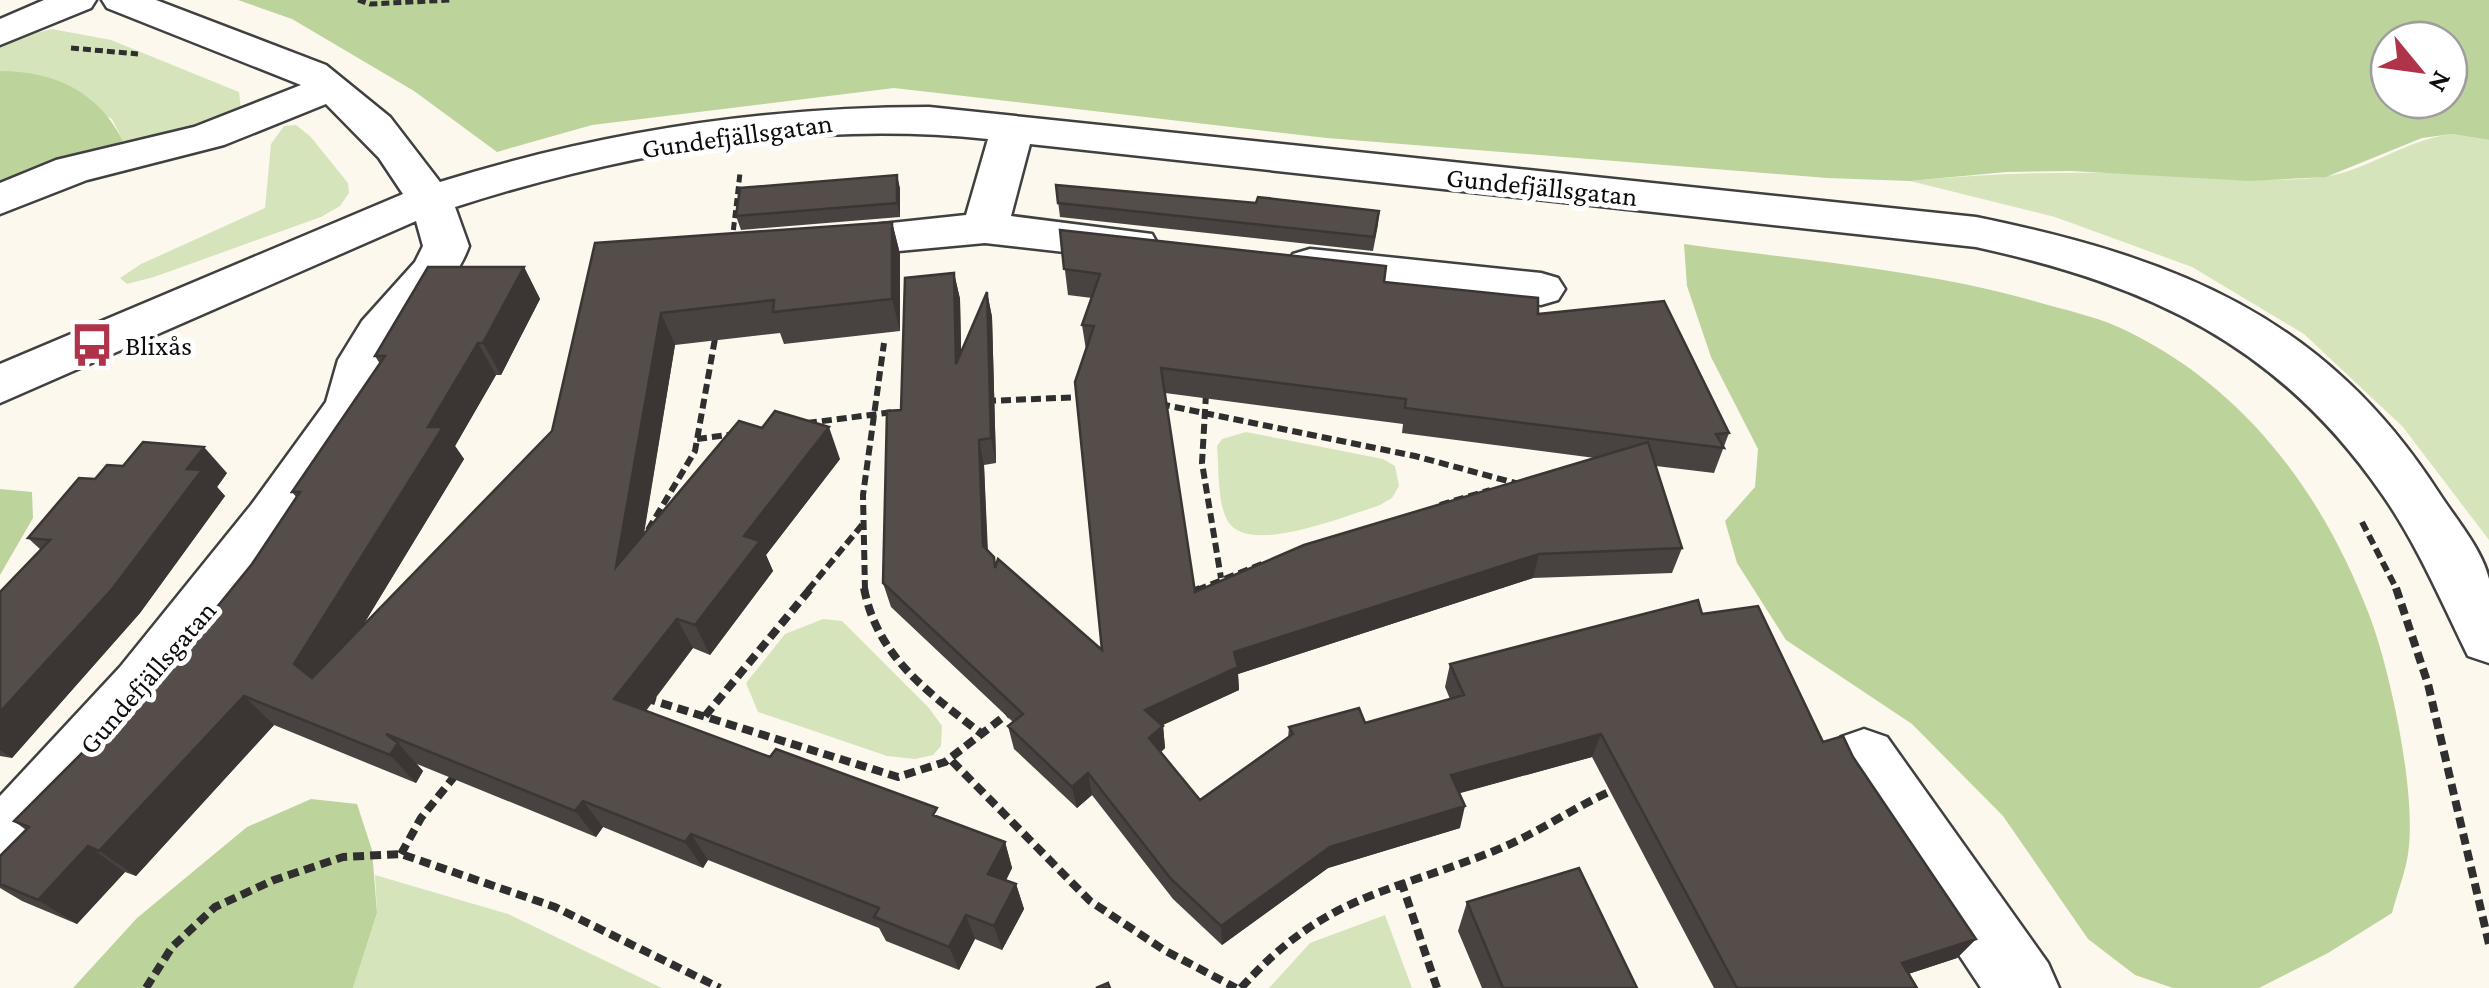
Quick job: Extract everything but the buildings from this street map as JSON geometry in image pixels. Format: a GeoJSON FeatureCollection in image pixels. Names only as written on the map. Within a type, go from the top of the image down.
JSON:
{"type":"FeatureCollection","features":[{"type":"Feature","properties":{"kind":"street"},"geometry":{"type":"LineString","coordinates":[[0,33],[78,0]]}},
{"type":"Feature","properties":{"kind":"street","name":"Gundefjällsgatan"},"geometry":{"type":"LineString","coordinates":[[0,842],[127,705],[218,595],[351,405],[354,378],[368,350],[388,321],[434,275],[446,246],[429,200],[366,114],[332,87],[312,74],[121,0]]}},
{"type":"Feature","properties":{"kind":"street"},"geometry":{"type":"LineString","coordinates":[[0,200],[72,170],[209,136],[332,87]]}},
{"type":"Feature","properties":{"kind":"street","name":"Gundefjällsgatan"},"geometry":{"type":"LineString","coordinates":[[0,385],[429,200],[634,148],[727,132],[870,119],[1012,129],[1976,232],[2081,253],[2146,276],[2204,303],[2262,338],[2314,378],[2364,430],[2420,503],[2464,581],[2489,638]]}},
{"type":"Feature","properties":{"kind":"street"},"geometry":{"type":"LineString","coordinates":[[985,228],[1012,129]]}},
{"type":"Feature","properties":{"kind":"street"},"geometry":{"type":"LineString","coordinates":[[731,250],[985,228],[1173,250]]}},
{"type":"Feature","properties":{"kind":"street"},"geometry":{"type":"LineString","coordinates":[[1268,260],[1541,290]]}},
{"type":"Feature","properties":{"kind":"street"},"geometry":{"type":"LineString","coordinates":[[1864,757],[2023,988]]}},
{"type":"Feature","properties":{"kind":"path"},"geometry":{"type":"LineString","coordinates":[[358,0],[370,4],[450,0]]}},
{"type":"Feature","properties":{"kind":"path"},"geometry":{"type":"LineString","coordinates":[[54,48],[150,56]]}},
{"type":"Feature","properties":{"kind":"path"},"geometry":{"type":"LineString","coordinates":[[723,177],[756,171]]}},
{"type":"Feature","properties":{"kind":"path"},"geometry":{"type":"LineString","coordinates":[[731,250],[740,174]]}},
{"type":"Feature","properties":{"kind":"path"},"geometry":{"type":"LineString","coordinates":[[641,541],[696,451],[718,326]]}},
{"type":"Feature","properties":{"kind":"path"},"geometry":{"type":"LineString","coordinates":[[884,343],[862,524],[860,568],[865,611],[882,643],[926,688],[982,734]]}},
{"type":"Feature","properties":{"kind":"path"},"geometry":{"type":"LineString","coordinates":[[1208,381],[1199,453],[1204,502],[1221,578]]}},
{"type":"Feature","properties":{"kind":"path"},"geometry":{"type":"LineString","coordinates":[[970,403],[1064,396],[1099,398]]}},
{"type":"Feature","properties":{"kind":"path"},"geometry":{"type":"LineString","coordinates":[[1151,403],[1415,456],[1522,485],[1476,492],[1422,510]]}},
{"type":"Feature","properties":{"kind":"path"},"geometry":{"type":"LineString","coordinates":[[796,425],[912,410]]}},
{"type":"Feature","properties":{"kind":"path"},"geometry":{"type":"LineString","coordinates":[[697,439],[736,434]]}},
{"type":"Feature","properties":{"kind":"path"},"geometry":{"type":"LineString","coordinates":[[2360,518],[2394,582],[2428,684],[2489,944]]}},
{"type":"Feature","properties":{"kind":"path"},"geometry":{"type":"LineString","coordinates":[[704,717],[862,524]]}},
{"type":"Feature","properties":{"kind":"path"},"geometry":{"type":"LineString","coordinates":[[1188,594],[1276,559]]}},
{"type":"Feature","properties":{"kind":"path"},"geometry":{"type":"LineString","coordinates":[[633,694],[898,777],[922,775],[952,762],[1024,700]]}},
{"type":"Feature","properties":{"kind":"path"},"geometry":{"type":"LineString","coordinates":[[401,854],[422,818],[470,758]]}},
{"type":"Feature","properties":{"kind":"path"},"geometry":{"type":"LineString","coordinates":[[952,762],[1090,900],[1164,950],[1238,988],[1267,956],[1318,915],[1402,880],[1494,852],[1622,787]]}},
{"type":"Feature","properties":{"kind":"path"},"geometry":{"type":"LineString","coordinates":[[146,988],[172,946],[215,907],[274,880],[343,857],[401,854],[554,907],[715,987]]}},
{"type":"Feature","properties":{"kind":"path"},"geometry":{"type":"LineString","coordinates":[[1402,880],[1437,988]]}},
{"type":"Feature","properties":{"kind":"green space"},"geometry":{"type":"Polygon","coordinates":[[[238,0],[2489,0],[2489,140],[2452,134],[2422,138],[2326,177],[2250,181],[2071,171],[2006,172],[1910,181],[1827,178],[1327,138],[894,88],[592,125],[497,152],[414,91],[292,19],[238,0]]]}},
{"type":"Feature","properties":{"kind":"green space"},"geometry":{"type":"Polygon","coordinates":[[[52,29],[111,40],[239,92],[241,110],[183,130],[123,141],[112,119],[0,71],[0,42],[52,29]]]}},
{"type":"Feature","properties":{"kind":"green space"},"geometry":{"type":"Polygon","coordinates":[[[0,71],[38,75],[72,87],[101,109],[123,141],[0,181],[0,71]]]}},
{"type":"Feature","properties":{"kind":"green space"},"geometry":{"type":"Polygon","coordinates":[[[296,125],[310,136],[348,183],[349,193],[340,206],[321,217],[154,277],[127,284],[120,278],[141,264],[265,208],[271,144],[284,126],[296,125]]]}},
{"type":"Feature","properties":{"kind":"green space"},"geometry":{"type":"Polygon","coordinates":[[[2452,134],[2489,140],[2489,540],[2403,427],[2304,334],[2192,267],[2055,217],[1910,181],[2058,173],[2300,179],[2338,174],[2434,137],[2452,134]]]}},
{"type":"Feature","properties":{"kind":"green space"},"geometry":{"type":"Polygon","coordinates":[[[1684,244],[1959,283],[2088,316],[2127,331],[2170,355],[2244,415],[2276,450],[2329,529],[2378,641],[2394,701],[2409,800],[2408,854],[2392,913],[2328,953],[2259,988],[2173,988],[2135,975],[2088,939],[2003,816],[1912,724],[1786,640],[1737,563],[1725,521],[1755,487],[1758,449],[1711,357],[1687,286],[1684,244]]]}},
{"type":"Feature","properties":{"kind":"green space"},"geometry":{"type":"Polygon","coordinates":[[[1246,432],[1383,459],[1395,466],[1399,486],[1392,498],[1378,506],[1323,524],[1278,534],[1241,532],[1229,523],[1222,507],[1217,446],[1222,439],[1246,432]]]}},
{"type":"Feature","properties":{"kind":"green space"},"geometry":{"type":"Polygon","coordinates":[[[0,489],[32,492],[33,518],[0,575],[0,489]]]}},
{"type":"Feature","properties":{"kind":"green space"},"geometry":{"type":"Polygon","coordinates":[[[823,619],[842,621],[929,708],[942,726],[941,746],[933,755],[915,759],[887,756],[758,712],[746,683],[785,634],[823,619]]]}},
{"type":"Feature","properties":{"kind":"green space"},"geometry":{"type":"Polygon","coordinates":[[[311,799],[357,804],[372,850],[377,913],[353,988],[73,988],[137,918],[247,827],[311,799]]]}},
{"type":"Feature","properties":{"kind":"green space"},"geometry":{"type":"Polygon","coordinates":[[[375,875],[508,914],[662,988],[353,988],[377,913],[375,875]]]}},
{"type":"Feature","properties":{"kind":"green space"},"geometry":{"type":"Polygon","coordinates":[[[1385,915],[1412,988],[1269,988],[1310,943],[1385,915]]]}},
{"type":"Feature","properties":{"kind":"place","name":"Blixås"},"geometry":{"type":"Point","coordinates":[92,345]}}]}
